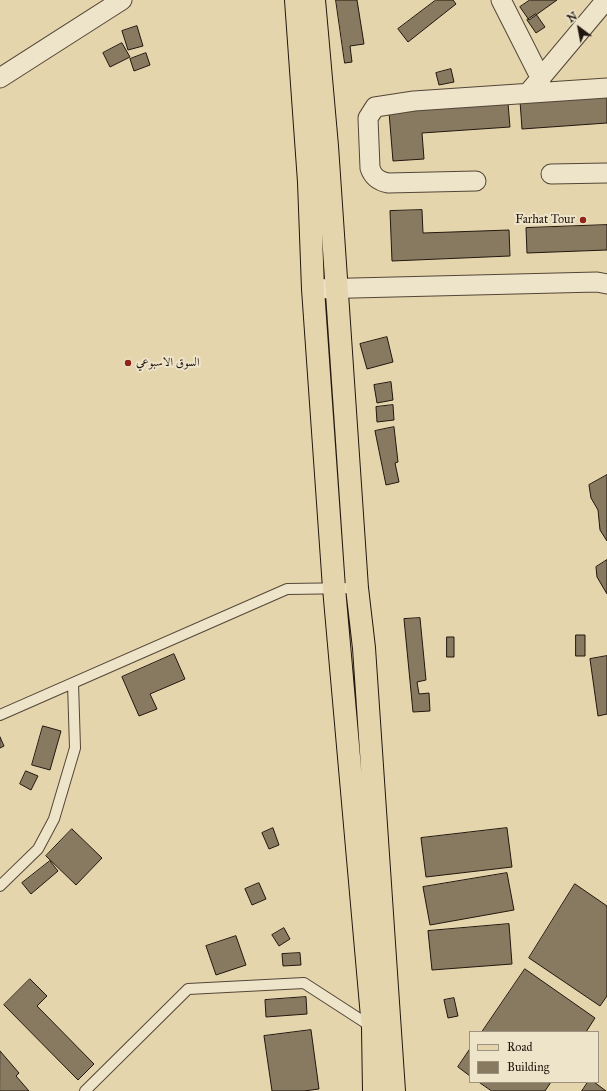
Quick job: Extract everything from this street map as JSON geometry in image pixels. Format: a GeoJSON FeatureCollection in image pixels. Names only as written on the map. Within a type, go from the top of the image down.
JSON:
{"type":"FeatureCollection","features":[{"type":"Feature","properties":{"kind":"main road"},"geometry":{"type":"LineString","coordinates":[[296,0],[309,182],[313,289],[334,588],[373,1028],[374,1091]]}},
{"type":"Feature","properties":{"kind":"main road"},"geometry":{"type":"LineString","coordinates":[[314,0],[357,588],[364,648],[394,1091]]}},
{"type":"Feature","properties":{"kind":"street"},"geometry":{"type":"LineString","coordinates":[[0,78],[122,0]]}},
{"type":"Feature","properties":{"kind":"street"},"geometry":{"type":"LineString","coordinates":[[501,0],[541,79]]}},
{"type":"Feature","properties":{"kind":"street"},"geometry":{"type":"LineString","coordinates":[[528,93],[606,0]]}},
{"type":"Feature","properties":{"kind":"street"},"geometry":{"type":"LineString","coordinates":[[476,181],[388,183],[377,179],[373,175],[370,168],[368,118],[371,111],[379,106],[414,101],[607,88]]}},
{"type":"Feature","properties":{"kind":"street"},"geometry":{"type":"LineString","coordinates":[[551,174],[607,173]]}},
{"type":"Feature","properties":{"kind":"street"},"geometry":{"type":"LineString","coordinates":[[313,289],[604,281]]}},
{"type":"Feature","properties":{"kind":"lane"},"geometry":{"type":"LineString","coordinates":[[0,715],[287,589],[357,588]]}},
{"type":"Feature","properties":{"kind":"lane"},"geometry":{"type":"LineString","coordinates":[[0,886],[38,848],[54,819],[75,748],[73,683]]}},
{"type":"Feature","properties":{"kind":"lane"},"geometry":{"type":"LineString","coordinates":[[85,1091],[188,989],[304,983],[391,1038]]}},
{"type":"Feature","properties":{"kind":"building"},"geometry":{"type":"Polygon","coordinates":[[[336,0],[357,0],[364,44],[350,46],[352,62],[345,63],[336,0]]]}},
{"type":"Feature","properties":{"kind":"building"},"geometry":{"type":"Polygon","coordinates":[[[436,0],[453,0],[456,4],[408,42],[398,29],[436,0]]]}},
{"type":"Feature","properties":{"kind":"building"},"geometry":{"type":"Polygon","coordinates":[[[530,0],[557,0],[529,20],[520,7],[530,0]]]}},
{"type":"Feature","properties":{"kind":"building"},"geometry":{"type":"Polygon","coordinates":[[[536,14],[545,27],[536,33],[527,20],[536,14]]]}},
{"type":"Feature","properties":{"kind":"building"},"geometry":{"type":"Polygon","coordinates":[[[137,26],[143,46],[128,50],[122,31],[137,26]]]}},
{"type":"Feature","properties":{"kind":"building"},"geometry":{"type":"Polygon","coordinates":[[[122,43],[130,57],[110,67],[103,53],[122,43]]]}},
{"type":"Feature","properties":{"kind":"building"},"geometry":{"type":"Polygon","coordinates":[[[146,53],[150,65],[134,71],[130,59],[146,53]]]}},
{"type":"Feature","properties":{"kind":"building"},"geometry":{"type":"Polygon","coordinates":[[[451,69],[454,82],[439,85],[436,73],[451,69]]]}},
{"type":"Feature","properties":{"kind":"building"},"geometry":{"type":"Polygon","coordinates":[[[607,95],[607,123],[522,129],[520,101],[607,95]]]}},
{"type":"Feature","properties":{"kind":"building"},"geometry":{"type":"Polygon","coordinates":[[[508,103],[510,127],[422,133],[424,159],[393,161],[389,112],[508,103]]]}},
{"type":"Feature","properties":{"kind":"building"},"geometry":{"type":"Polygon","coordinates":[[[422,210],[423,233],[509,230],[510,256],[392,261],[390,211],[422,210]]]}},
{"type":"Feature","properties":{"kind":"building"},"geometry":{"type":"Polygon","coordinates":[[[607,225],[607,250],[527,253],[526,228],[607,225]]]}},
{"type":"Feature","properties":{"kind":"building"},"geometry":{"type":"Polygon","coordinates":[[[387,337],[393,362],[367,369],[360,344],[387,337]]]}},
{"type":"Feature","properties":{"kind":"building"},"geometry":{"type":"Polygon","coordinates":[[[391,382],[393,400],[377,403],[374,385],[391,382]]]}},
{"type":"Feature","properties":{"kind":"building"},"geometry":{"type":"Polygon","coordinates":[[[393,405],[394,420],[377,422],[376,407],[393,405]]]}},
{"type":"Feature","properties":{"kind":"building"},"geometry":{"type":"Polygon","coordinates":[[[394,427],[398,462],[395,463],[399,482],[386,485],[375,431],[394,427]]]}},
{"type":"Feature","properties":{"kind":"building"},"geometry":{"type":"Polygon","coordinates":[[[607,475],[607,541],[600,530],[598,510],[591,498],[589,485],[607,475]]]}},
{"type":"Feature","properties":{"kind":"building"},"geometry":{"type":"Polygon","coordinates":[[[607,560],[607,594],[597,577],[596,567],[607,560]]]}},
{"type":"Feature","properties":{"kind":"building"},"geometry":{"type":"Polygon","coordinates":[[[420,618],[426,680],[417,682],[419,694],[429,693],[430,711],[413,712],[404,619],[420,618]]]}},
{"type":"Feature","properties":{"kind":"building"},"geometry":{"type":"Polygon","coordinates":[[[576,635],[585,635],[585,656],[576,656],[576,635]]]}},
{"type":"Feature","properties":{"kind":"building"},"geometry":{"type":"Polygon","coordinates":[[[447,637],[454,637],[454,657],[447,657],[447,637]]]}},
{"type":"Feature","properties":{"kind":"building"},"geometry":{"type":"Polygon","coordinates":[[[174,654],[185,679],[150,694],[157,709],[139,716],[122,677],[174,654]]]}},
{"type":"Feature","properties":{"kind":"building"},"geometry":{"type":"Polygon","coordinates":[[[607,656],[607,714],[598,716],[590,659],[607,656]]]}},
{"type":"Feature","properties":{"kind":"building"},"geometry":{"type":"Polygon","coordinates":[[[43,726],[61,731],[50,770],[32,765],[43,726]]]}},
{"type":"Feature","properties":{"kind":"building"},"geometry":{"type":"Polygon","coordinates":[[[0,737],[4,746],[0,748],[0,737]]]}},
{"type":"Feature","properties":{"kind":"building"},"geometry":{"type":"Polygon","coordinates":[[[26,771],[38,776],[31,790],[20,784],[26,771]]]}},
{"type":"Feature","properties":{"kind":"building"},"geometry":{"type":"Polygon","coordinates":[[[273,828],[279,845],[269,849],[262,833],[273,828]]]}},
{"type":"Feature","properties":{"kind":"building"},"geometry":{"type":"Polygon","coordinates":[[[507,828],[512,867],[426,877],[421,838],[507,828]]]}},
{"type":"Feature","properties":{"kind":"building"},"geometry":{"type":"Polygon","coordinates":[[[72,829],[102,858],[76,885],[46,856],[72,829]]]}},
{"type":"Feature","properties":{"kind":"building"},"geometry":{"type":"Polygon","coordinates":[[[50,861],[58,871],[31,894],[22,883],[50,861]]]}},
{"type":"Feature","properties":{"kind":"building"},"geometry":{"type":"Polygon","coordinates":[[[507,873],[514,910],[430,925],[423,887],[507,873]]]}},
{"type":"Feature","properties":{"kind":"building"},"geometry":{"type":"Polygon","coordinates":[[[259,883],[266,899],[252,905],[245,889],[259,883]]]}},
{"type":"Feature","properties":{"kind":"building"},"geometry":{"type":"Polygon","coordinates":[[[575,884],[607,906],[607,996],[600,1006],[529,958],[575,884]]]}},
{"type":"Feature","properties":{"kind":"building"},"geometry":{"type":"Polygon","coordinates":[[[509,924],[512,964],[432,970],[428,931],[509,924]]]}},
{"type":"Feature","properties":{"kind":"building"},"geometry":{"type":"Polygon","coordinates":[[[284,928],[290,939],[279,946],[272,935],[284,928]]]}},
{"type":"Feature","properties":{"kind":"building"},"geometry":{"type":"Polygon","coordinates":[[[236,936],[246,965],[216,975],[206,946],[236,936]]]}},
{"type":"Feature","properties":{"kind":"building"},"geometry":{"type":"Polygon","coordinates":[[[300,953],[301,965],[283,966],[282,954],[300,953]]]}},
{"type":"Feature","properties":{"kind":"building"},"geometry":{"type":"Polygon","coordinates":[[[525,969],[595,1018],[587,1031],[483,1031],[525,969]]]}},
{"type":"Feature","properties":{"kind":"building"},"geometry":{"type":"Polygon","coordinates":[[[30,979],[47,996],[37,1006],[94,1064],[78,1080],[4,1005],[30,979]]]}},
{"type":"Feature","properties":{"kind":"building"},"geometry":{"type":"Polygon","coordinates":[[[306,997],[307,1014],[266,1017],[265,1000],[306,997]]]}},
{"type":"Feature","properties":{"kind":"building"},"geometry":{"type":"Polygon","coordinates":[[[454,998],[458,1016],[448,1018],[444,1000],[454,998]]]}},
{"type":"Feature","properties":{"kind":"building"},"geometry":{"type":"Polygon","coordinates":[[[311,1030],[319,1089],[304,1091],[272,1091],[264,1036],[311,1030]]]}},
{"type":"Feature","properties":{"kind":"building"},"geometry":{"type":"Polygon","coordinates":[[[469,1050],[469,1075],[458,1067],[469,1050]]]}},
{"type":"Feature","properties":{"kind":"building"},"geometry":{"type":"Polygon","coordinates":[[[0,1051],[19,1073],[16,1076],[29,1091],[0,1091],[0,1051]]]}},
{"type":"Feature","properties":{"kind":"building"},"geometry":{"type":"Polygon","coordinates":[[[480,1083],[550,1083],[545,1091],[492,1091],[480,1083]]]}},
{"type":"Feature","properties":{"kind":"building"},"geometry":{"type":"Polygon","coordinates":[[[587,1083],[595,1083],[606,1091],[582,1091],[587,1083]]]}},
{"type":"Feature","properties":{"kind":"place","name":"Farhat Tour"},"geometry":{"type":"Point","coordinates":[583,220]}},
{"type":"Feature","properties":{"kind":"place","name":"السوق الاسبوعي"},"geometry":{"type":"Point","coordinates":[128,363]}}]}
